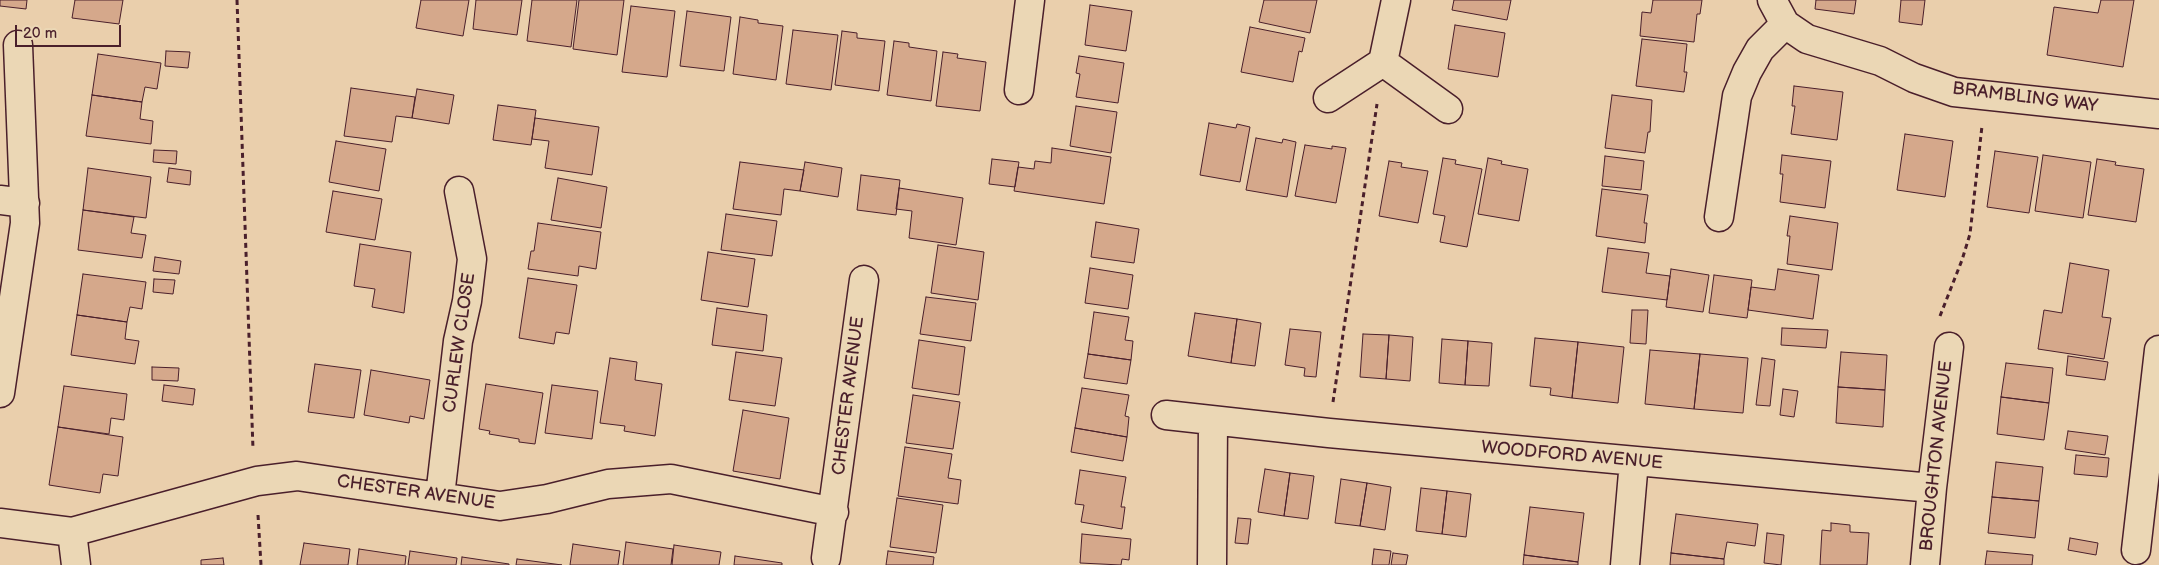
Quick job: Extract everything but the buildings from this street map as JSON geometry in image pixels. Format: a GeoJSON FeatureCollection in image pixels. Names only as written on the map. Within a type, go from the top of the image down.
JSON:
{"type":"FeatureCollection","features":[{"type":"Feature","properties":{"kind":"street"},"geometry":{"type":"LineString","coordinates":[[1019,90],[1030,0]]}},
{"type":"Feature","properties":{"kind":"street"},"geometry":{"type":"LineString","coordinates":[[1328,98],[1383,62],[1396,0]]}},
{"type":"Feature","properties":{"kind":"street","name":"BRAMBLING WAY"},"geometry":{"type":"LineString","coordinates":[[1772,0],[1785,24],[1807,39],[1880,61],[1914,78],[1954,92],[2159,114]]}},
{"type":"Feature","properties":{"kind":"street"},"geometry":{"type":"LineString","coordinates":[[1719,217],[1737,96],[1747,72],[1760,49],[1785,24]]}},
{"type":"Feature","properties":{"kind":"street"},"geometry":{"type":"LineString","coordinates":[[0,393],[25,223],[12,202],[18,45]]}},
{"type":"Feature","properties":{"kind":"street"},"geometry":{"type":"LineString","coordinates":[[1383,62],[1448,109]]}},
{"type":"Feature","properties":{"kind":"street","name":"CURLEW CLOSE"},"geometry":{"type":"LineString","coordinates":[[440,496],[458,341],[467,301],[472,259],[459,191]]}},
{"type":"Feature","properties":{"kind":"street","name":"CHESTER AVENUE"},"geometry":{"type":"LineString","coordinates":[[826,558],[834,512],[864,280]]}},
{"type":"Feature","properties":{"kind":"street","name":"BROUGHTON AVENUE"},"geometry":{"type":"LineString","coordinates":[[1925,565],[1949,347]]}},
{"type":"Feature","properties":{"kind":"street"},"geometry":{"type":"LineString","coordinates":[[2136,550],[2149,515],[2159,350]]}},
{"type":"Feature","properties":{"kind":"street","name":"WOODFORD AVENUE"},"geometry":{"type":"LineString","coordinates":[[1166,415],[1213,422],[1932,488]]}},
{"type":"Feature","properties":{"kind":"street"},"geometry":{"type":"LineString","coordinates":[[1212,565],[1213,422]]}},
{"type":"Feature","properties":{"kind":"street"},"geometry":{"type":"LineString","coordinates":[[1624,565],[1634,462]]}},
{"type":"Feature","properties":{"kind":"street","name":"CHESTER AVENUE"},"geometry":{"type":"LineString","coordinates":[[0,522],[72,532],[257,480],[297,476],[500,506],[547,499],[608,484],[671,480],[834,512]]}},
{"type":"Feature","properties":{"kind":"street"},"geometry":{"type":"LineString","coordinates":[[72,532],[76,565]]}},
{"type":"Feature","properties":{"kind":"path"},"geometry":{"type":"LineString","coordinates":[[237,0],[253,460],[257,480],[261,565]]}},
{"type":"Feature","properties":{"kind":"path"},"geometry":{"type":"LineString","coordinates":[[1329,433],[1383,62]]}},
{"type":"Feature","properties":{"kind":"path"},"geometry":{"type":"LineString","coordinates":[[1949,347],[1939,329],[1940,312],[1962,260],[1970,234],[1985,95]]}}]}
